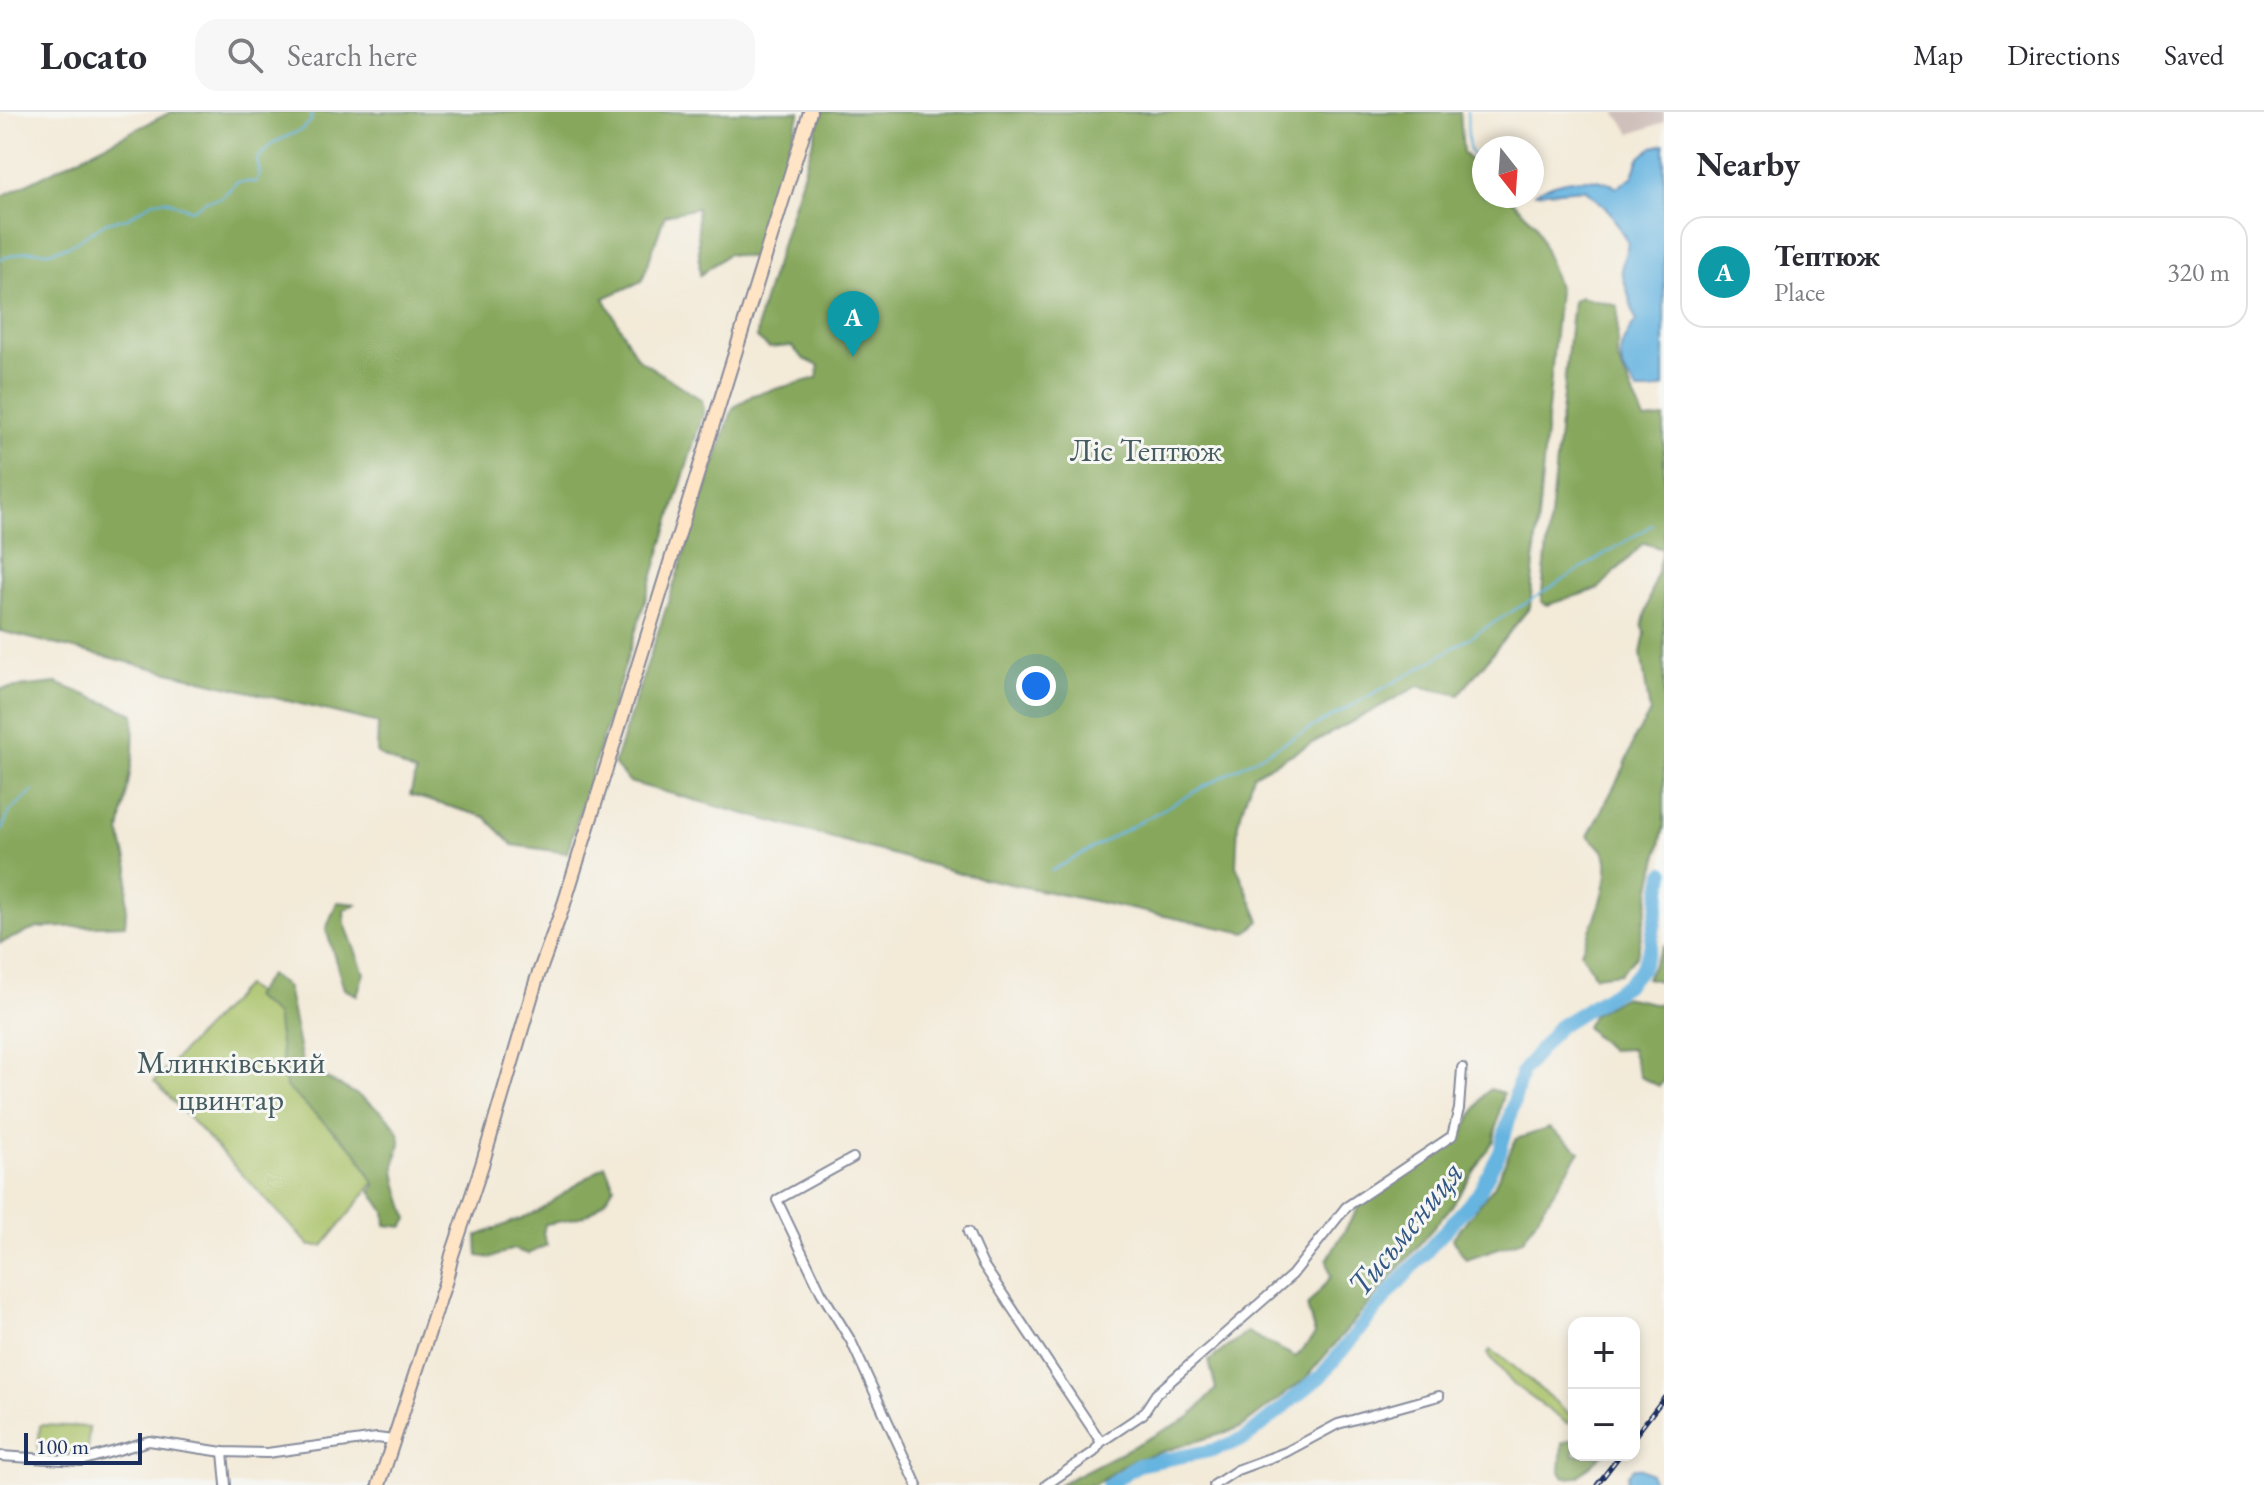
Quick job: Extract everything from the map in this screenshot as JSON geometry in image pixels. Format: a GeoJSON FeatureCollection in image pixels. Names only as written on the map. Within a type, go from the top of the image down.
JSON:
{"type":"FeatureCollection","features":[{"type":"Feature","properties":{"kind":"street"},"geometry":{"type":"LineString","coordinates":[[379,1485],[430,1333],[529,1004],[564,904],[810,112]]}},
{"type":"Feature","properties":{"kind":"street"},"geometry":{"type":"LineString","coordinates":[[1046,1485],[1143,1414],[1156,1394],[1292,1275],[1346,1207],[1452,1136],[1459,1109],[1462,1068]]}},
{"type":"Feature","properties":{"kind":"street"},"geometry":{"type":"LineString","coordinates":[[853,1158],[777,1200],[821,1292],[851,1341],[917,1485]]}},
{"type":"Feature","properties":{"kind":"street"},"geometry":{"type":"LineString","coordinates":[[968,1232],[982,1263],[1101,1442]]}},
{"type":"Feature","properties":{"kind":"street"},"geometry":{"type":"LineString","coordinates":[[1214,1485],[1237,1470],[1286,1452],[1338,1424],[1439,1396]]}},
{"type":"Feature","properties":{"kind":"street"},"geometry":{"type":"LineString","coordinates":[[0,1456],[81,1461],[149,1441],[223,1452],[293,1452],[377,1438],[393,1440]]}},
{"type":"Feature","properties":{"kind":"street"},"geometry":{"type":"LineString","coordinates":[[223,1452],[226,1485]]}},
{"type":"Feature","properties":{"kind":"shaded area"},"geometry":{"type":"Polygon","coordinates":[[[1615,112],[1664,112],[1664,122],[1631,134],[1615,112]]]}},
{"type":"Feature","properties":{"kind":"green space"},"geometry":{"type":"Polygon","coordinates":[[[171,112],[800,112],[754,258],[728,254],[700,275],[697,208],[665,215],[642,281],[604,298],[637,358],[702,400],[704,410],[567,853],[513,845],[485,817],[410,795],[416,773],[377,754],[378,723],[0,631],[0,197],[171,112]]]}},
{"type":"Feature","properties":{"kind":"green space","name":"Ліс Тептюж"},"geometry":{"type":"Polygon","coordinates":[[[822,112],[1460,112],[1463,153],[1472,162],[1472,208],[1519,208],[1536,224],[1559,290],[1530,607],[1459,695],[1418,686],[1253,775],[1238,823],[1236,865],[1260,921],[1246,933],[967,875],[629,782],[614,764],[733,408],[753,395],[817,378],[819,366],[804,359],[791,346],[769,348],[757,338],[759,317],[822,112]]]}},
{"type":"Feature","properties":{"kind":"green space"},"geometry":{"type":"Polygon","coordinates":[[[1580,297],[1618,306],[1617,358],[1644,420],[1664,418],[1664,826],[1637,955],[1620,973],[1595,976],[1581,952],[1603,896],[1607,861],[1603,850],[1588,836],[1624,768],[1635,737],[1650,713],[1641,653],[1645,634],[1642,626],[1663,549],[1644,543],[1598,589],[1547,605],[1541,602],[1573,301],[1580,297]]]}},
{"type":"Feature","properties":{"kind":"green space"},"geometry":{"type":"Polygon","coordinates":[[[56,683],[134,714],[133,755],[120,832],[129,868],[125,925],[37,928],[0,943],[0,689],[56,683]]]}},
{"type":"Feature","properties":{"kind":"green space"},"geometry":{"type":"Polygon","coordinates":[[[337,902],[358,904],[344,910],[345,924],[364,973],[357,995],[344,989],[326,929],[337,902]]]}},
{"type":"Feature","properties":{"kind":"green space"},"geometry":{"type":"Polygon","coordinates":[[[1664,945],[1664,982],[1646,978],[1664,945]]]}},
{"type":"Feature","properties":{"kind":"green space"},"geometry":{"type":"Polygon","coordinates":[[[269,975],[287,987],[303,1067],[360,1097],[388,1118],[397,1129],[400,1143],[395,1171],[408,1219],[403,1227],[386,1225],[385,1212],[371,1191],[375,1185],[357,1153],[286,1087],[276,1015],[253,997],[269,975]]]}},
{"type":"Feature","properties":{"kind":"green space","name":"Млинківський цвинтар"},"geometry":{"type":"Polygon","coordinates":[[[245,986],[279,1009],[289,1087],[365,1155],[376,1180],[323,1246],[310,1246],[154,1081],[245,986]]]}},
{"type":"Feature","properties":{"kind":"green space"},"geometry":{"type":"Polygon","coordinates":[[[1623,997],[1664,1005],[1664,1081],[1659,1086],[1640,1077],[1631,1049],[1610,1050],[1586,1027],[1593,1014],[1623,997]]]}},
{"type":"Feature","properties":{"kind":"green space"},"geometry":{"type":"Polygon","coordinates":[[[1490,1089],[1503,1093],[1494,1140],[1452,1206],[1305,1379],[1240,1428],[1128,1462],[1094,1485],[1058,1485],[1190,1417],[1216,1389],[1209,1361],[1247,1332],[1296,1357],[1315,1335],[1307,1306],[1331,1277],[1327,1260],[1362,1202],[1456,1144],[1490,1089]]]}},
{"type":"Feature","properties":{"kind":"green space"},"geometry":{"type":"Polygon","coordinates":[[[1549,1128],[1580,1151],[1523,1240],[1466,1259],[1452,1239],[1494,1186],[1516,1139],[1549,1128]]]}},
{"type":"Feature","properties":{"kind":"green space"},"geometry":{"type":"Polygon","coordinates":[[[605,1165],[614,1186],[608,1197],[586,1215],[545,1224],[543,1234],[547,1245],[528,1254],[513,1249],[491,1258],[478,1256],[477,1236],[537,1212],[605,1165]]]}},
{"type":"Feature","properties":{"kind":"green space"},"geometry":{"type":"Polygon","coordinates":[[[1490,1350],[1505,1359],[1568,1413],[1568,1424],[1513,1384],[1488,1354],[1490,1350]]]}},
{"type":"Feature","properties":{"kind":"green space"},"geometry":{"type":"Polygon","coordinates":[[[40,1425],[89,1427],[87,1454],[38,1450],[40,1425]]]}},
{"type":"Feature","properties":{"kind":"green space"},"geometry":{"type":"Polygon","coordinates":[[[1568,1441],[1568,1461],[1595,1461],[1578,1477],[1564,1478],[1560,1472],[1562,1443],[1568,1441]]]}},
{"type":"Feature","properties":{"kind":"water"},"geometry":{"type":"Polygon","coordinates":[[[1664,144],[1664,387],[1637,391],[1625,372],[1620,356],[1624,340],[1636,321],[1621,270],[1628,243],[1610,212],[1585,189],[1544,192],[1544,188],[1586,179],[1617,187],[1633,176],[1639,158],[1653,147],[1664,144]]]}},
{"type":"Feature","properties":{"kind":"water"},"geometry":{"type":"Polygon","coordinates":[[[1634,1468],[1651,1474],[1654,1485],[1626,1485],[1628,1474],[1634,1468]]]}},
{"type":"Feature","properties":{"kind":"waterway"},"geometry":{"type":"LineString","coordinates":[[0,259],[28,251],[49,252],[69,246],[107,222],[128,218],[154,201],[166,200],[191,210],[206,201],[221,198],[237,182],[256,182],[260,174],[257,159],[273,143],[303,129],[311,121],[311,112]]}},
{"type":"Feature","properties":{"kind":"waterway"},"geometry":{"type":"LineString","coordinates":[[1467,112],[1472,154]]}},
{"type":"Feature","properties":{"kind":"waterway"},"geometry":{"type":"LineString","coordinates":[[1051,871],[1427,664],[1652,525]]}},
{"type":"Feature","properties":{"kind":"waterway"},"geometry":{"type":"LineString","coordinates":[[0,833],[11,810],[33,791]]}},
{"type":"Feature","properties":{"kind":"waterway","name":"Тисьмениця"},"geometry":{"type":"LineString","coordinates":[[1108,1485],[1138,1465],[1214,1450],[1246,1438],[1321,1376],[1391,1291],[1478,1194],[1500,1152],[1522,1072],[1558,1027],[1626,985],[1641,969],[1650,948],[1664,873]]}},
{"type":"Feature","properties":{"kind":"railway"},"geometry":{"type":"LineString","coordinates":[[1640,1429],[1664,1398]]}},
{"type":"Feature","properties":{"kind":"railway"},"geometry":{"type":"LineString","coordinates":[[1597,1485],[1615,1461]]}},
{"type":"Feature","properties":{"kind":"place","name":"Тептюж"},"geometry":{"type":"Point","coordinates":[853,357]}}]}
